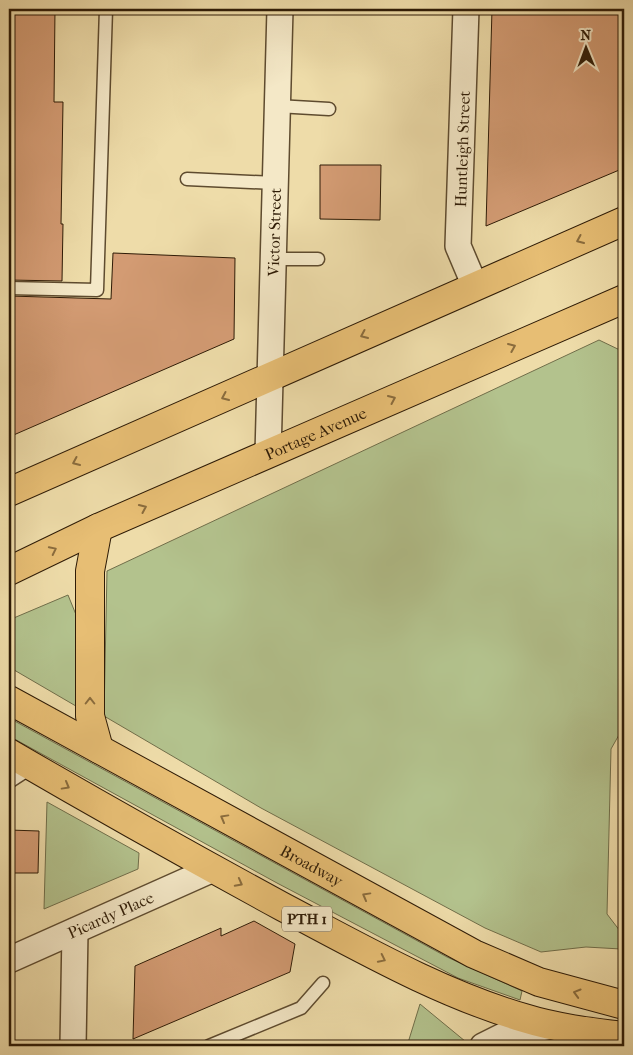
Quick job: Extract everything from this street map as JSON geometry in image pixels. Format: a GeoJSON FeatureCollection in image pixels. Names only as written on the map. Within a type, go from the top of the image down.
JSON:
{"type":"FeatureCollection","features":[{"type":"Feature","properties":{"kind":"main road"},"geometry":{"type":"LineString","coordinates":[[9,492],[624,221]]}},
{"type":"Feature","properties":{"kind":"main road","name":"Portage Avenue"},"geometry":{"type":"LineString","coordinates":[[9,571],[98,528],[624,299]]}},
{"type":"Feature","properties":{"kind":"main road"},"geometry":{"type":"LineString","coordinates":[[98,528],[90,571],[90,716],[99,749]]}},
{"type":"Feature","properties":{"kind":"main road","name":"Broadway"},"geometry":{"type":"LineString","coordinates":[[9,700],[474,954],[539,982],[624,1006]]}},
{"type":"Feature","properties":{"kind":"main road","name":"PTH 1"},"geometry":{"type":"LineString","coordinates":[[20,760],[213,869],[364,950],[444,989],[506,1012],[554,1026],[624,1036]]}},
{"type":"Feature","properties":{"kind":"street","name":"Victor Street"},"geometry":{"type":"LineString","coordinates":[[268,454],[280,9]]}},
{"type":"Feature","properties":{"kind":"street","name":"Huntleigh Street"},"geometry":{"type":"LineString","coordinates":[[466,9],[458,246],[474,286]]}},
{"type":"Feature","properties":{"kind":"street","name":"Picardy Place"},"geometry":{"type":"LineString","coordinates":[[9,960],[213,869]]}},
{"type":"Feature","properties":{"kind":"street"},"geometry":{"type":"LineString","coordinates":[[73,1046],[75,931]]}},
{"type":"Feature","properties":{"kind":"street"},"geometry":{"type":"LineString","coordinates":[[483,1046],[509,1033],[554,1026]]}},
{"type":"Feature","properties":{"kind":"lane"},"geometry":{"type":"LineString","coordinates":[[9,288],[97,290],[106,9]]}},
{"type":"Feature","properties":{"kind":"lane"},"geometry":{"type":"LineString","coordinates":[[277,106],[329,109]]}},
{"type":"Feature","properties":{"kind":"lane"},"geometry":{"type":"LineString","coordinates":[[187,179],[275,183]]}},
{"type":"Feature","properties":{"kind":"lane"},"geometry":{"type":"LineString","coordinates":[[273,259],[318,259]]}},
{"type":"Feature","properties":{"kind":"lane"},"geometry":{"type":"LineString","coordinates":[[9,782],[20,760]]}},
{"type":"Feature","properties":{"kind":"lane"},"geometry":{"type":"LineString","coordinates":[[209,1046],[301,1008],[323,983]]}},
{"type":"Feature","properties":{"kind":"green space"},"geometry":{"type":"Polygon","coordinates":[[[599,340],[624,352],[624,726],[611,749],[607,914],[620,931],[621,949],[586,947],[541,952],[485,928],[261,808],[104,716],[107,571],[599,340]]]}},
{"type":"Feature","properties":{"kind":"green space"},"geometry":{"type":"Polygon","coordinates":[[[68,595],[79,622],[81,709],[9,667],[9,620],[68,595]]]}},
{"type":"Feature","properties":{"kind":"green space"},"geometry":{"type":"Polygon","coordinates":[[[9,718],[447,957],[522,991],[520,1000],[458,978],[277,883],[9,736],[9,718]]]}},
{"type":"Feature","properties":{"kind":"green space"},"geometry":{"type":"Polygon","coordinates":[[[47,802],[139,853],[138,869],[44,909],[47,802]]]}},
{"type":"Feature","properties":{"kind":"green space"},"geometry":{"type":"Polygon","coordinates":[[[420,1004],[471,1046],[407,1046],[420,1004]]]}},
{"type":"Feature","properties":{"kind":"building"},"geometry":{"type":"Polygon","coordinates":[[[9,9],[55,9],[54,102],[63,102],[62,281],[9,280],[9,9]]]}},
{"type":"Feature","properties":{"kind":"building"},"geometry":{"type":"Polygon","coordinates":[[[492,9],[624,9],[624,168],[486,226],[492,9]]]}},
{"type":"Feature","properties":{"kind":"building"},"geometry":{"type":"Polygon","coordinates":[[[320,165],[381,165],[380,220],[320,219],[320,165]]]}},
{"type":"Feature","properties":{"kind":"building"},"geometry":{"type":"Polygon","coordinates":[[[113,253],[235,258],[234,339],[9,437],[9,296],[111,299],[113,253]]]}},
{"type":"Feature","properties":{"kind":"building"},"geometry":{"type":"Polygon","coordinates":[[[9,830],[39,831],[38,873],[9,873],[9,830]]]}},
{"type":"Feature","properties":{"kind":"building"},"geometry":{"type":"Polygon","coordinates":[[[254,921],[295,944],[290,972],[133,1039],[135,966],[221,928],[221,936],[254,921]]]}}]}
